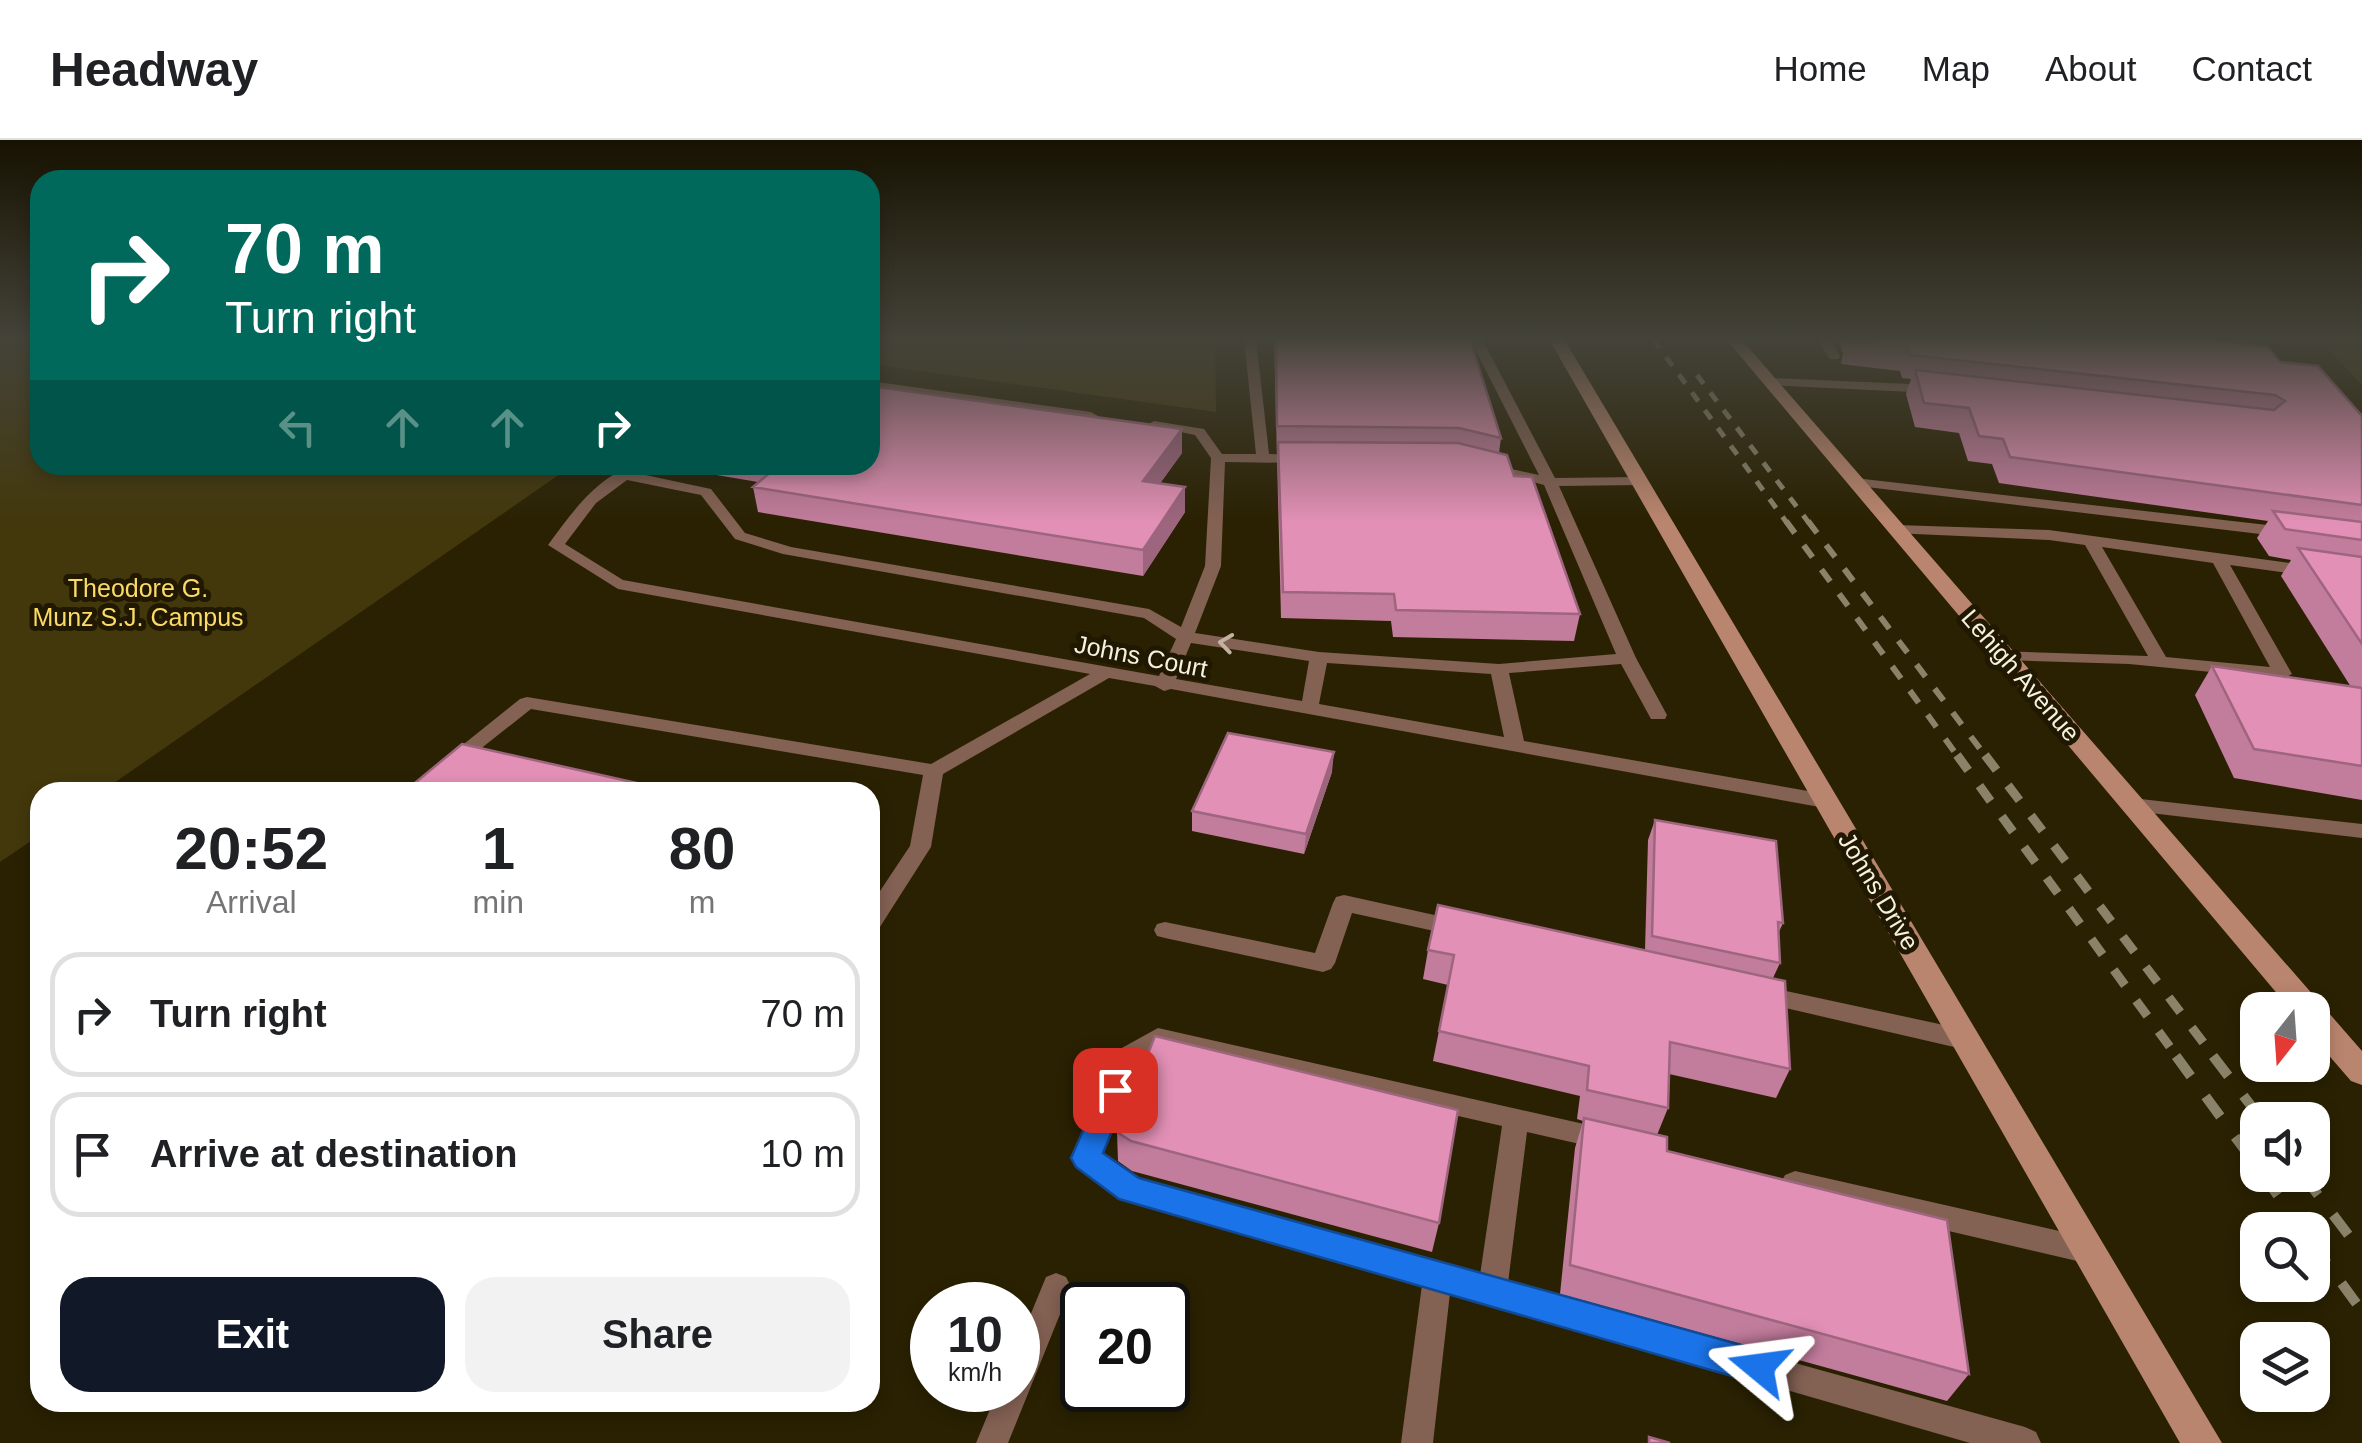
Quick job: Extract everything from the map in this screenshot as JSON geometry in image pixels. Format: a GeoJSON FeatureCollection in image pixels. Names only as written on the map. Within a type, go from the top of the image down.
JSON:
{"type":"FeatureCollection","features":[{"type":"Feature","properties":{"kind":"street","name":"Johns Drive"},"geometry":{"type":"LineString","coordinates":[[1592,400],[2202,1443]]}},
{"type":"Feature","properties":{"kind":"street","name":"Lehigh Avenue"},"geometry":{"type":"LineString","coordinates":[[1785,400],[2293,992]]}},
{"type":"Feature","properties":{"kind":"street","name":"Lehigh Avenue"},"geometry":{"type":"LineString","coordinates":[[2330,1035],[2362,1072]]}},
{"type":"Feature","properties":{"kind":"lane"},"geometry":{"type":"LineString","coordinates":[[974,400],[1102,418]]}},
{"type":"Feature","properties":{"kind":"lane"},"geometry":{"type":"LineString","coordinates":[[1257,400],[1263,459]]}},
{"type":"Feature","properties":{"kind":"lane"},"geometry":{"type":"LineString","coordinates":[[1507,400],[1550,482],[1627,658],[1658,714]]}},
{"type":"Feature","properties":{"kind":"lane"},"geometry":{"type":"LineString","coordinates":[[1141,424],[1199,432],[1218,458],[1213,566],[1164,686]]}},
{"type":"Feature","properties":{"kind":"lane"},"geometry":{"type":"LineString","coordinates":[[1218,458],[1321,459]]}},
{"type":"Feature","properties":{"kind":"lane"},"geometry":{"type":"LineString","coordinates":[[1474,464],[1550,482],[1640,480]]}},
{"type":"Feature","properties":{"kind":"lane","name":"Johns Court"},"geometry":{"type":"LineString","coordinates":[[625,475],[592,500],[556,546],[618,584],[1164,686],[1825,802]]}},
{"type":"Feature","properties":{"kind":"lane"},"geometry":{"type":"LineString","coordinates":[[649,475],[706,492],[740,536],[789,551],[1149,614],[1185,637],[1319,657],[1498,669],[1627,658]]}},
{"type":"Feature","properties":{"kind":"lane"},"geometry":{"type":"LineString","coordinates":[[1856,482],[2303,534]]}},
{"type":"Feature","properties":{"kind":"lane"},"geometry":{"type":"LineString","coordinates":[[1897,530],[2090,541],[2362,578]]}},
{"type":"Feature","properties":{"kind":"lane"},"geometry":{"type":"LineString","coordinates":[[2090,541],[2160,662]]}},
{"type":"Feature","properties":{"kind":"lane"},"geometry":{"type":"LineString","coordinates":[[2004,655],[2160,662],[2283,674],[2219,559]]}},
{"type":"Feature","properties":{"kind":"lane"},"geometry":{"type":"LineString","coordinates":[[1309,712],[1319,657]]}},
{"type":"Feature","properties":{"kind":"lane"},"geometry":{"type":"LineString","coordinates":[[1498,669],[1516,748]]}},
{"type":"Feature","properties":{"kind":"lane"},"geometry":{"type":"LineString","coordinates":[[427,782],[527,703],[934,771],[1103,674]]}},
{"type":"Feature","properties":{"kind":"lane"},"geometry":{"type":"LineString","coordinates":[[880,909],[920,848],[934,771]]}},
{"type":"Feature","properties":{"kind":"lane"},"geometry":{"type":"LineString","coordinates":[[2132,805],[2210,810],[2362,831]]}},
{"type":"Feature","properties":{"kind":"lane"},"geometry":{"type":"LineString","coordinates":[[1165,930],[1323,963],[1344,903],[1480,933]]}},
{"type":"Feature","properties":{"kind":"lane"},"geometry":{"type":"LineString","coordinates":[[1733,988],[1966,1040]]}},
{"type":"Feature","properties":{"kind":"lane"},"geometry":{"type":"LineString","coordinates":[[1630,1145],[1158,1038],[1130,1056],[1086,1158],[1130,1189],[2025,1443]]}},
{"type":"Feature","properties":{"kind":"lane"},"geometry":{"type":"LineString","coordinates":[[1492,1290],[1516,1118]]}},
{"type":"Feature","properties":{"kind":"lane"},"geometry":{"type":"LineString","coordinates":[[1764,1176],[2090,1251]]}},
{"type":"Feature","properties":{"kind":"lane"},"geometry":{"type":"LineString","coordinates":[[1417,1443],[1438,1276]]}},
{"type":"Feature","properties":{"kind":"lane"},"geometry":{"type":"LineString","coordinates":[[1040,1327],[1056,1287]]}},
{"type":"Feature","properties":{"kind":"lane"},"geometry":{"type":"LineString","coordinates":[[992,1443],[1005,1412]]}},
{"type":"Feature","properties":{"kind":"green space","name":"Theodore G. Munz S.J. Campus"},"geometry":{"type":"Polygon","coordinates":[[[0,400],[30,400],[30,475],[559,475],[115,782],[30,782],[30,842],[0,862],[0,400]]]}},
{"type":"Feature","properties":{"kind":"green space"},"geometry":{"type":"Polygon","coordinates":[[[1128,400],[1216,400],[1216,412],[1128,400]]]}},
{"type":"Feature","properties":{"kind":"building"},"geometry":{"type":"Polygon","coordinates":[[[880,400],[970,400],[1182,429],[1143,481],[1185,487],[1143,550],[753,487],[767,475],[880,475],[880,400]]]}},
{"type":"Feature","properties":{"kind":"building"},"geometry":{"type":"Polygon","coordinates":[[[1277,400],[1489,400],[1501,438],[1459,428],[1277,426],[1277,400]]]}},
{"type":"Feature","properties":{"kind":"building"},"geometry":{"type":"Polygon","coordinates":[[[1923,400],[2183,400],[2274,410],[2285,401],[2348,400],[2362,416],[2362,505],[2010,457],[2003,439],[1979,436],[1969,408],[1923,400]]]}},
{"type":"Feature","properties":{"kind":"building"},"geometry":{"type":"Polygon","coordinates":[[[1278,442],[1458,443],[1507,455],[1514,476],[1532,477],[1580,614],[1396,610],[1394,594],[1283,592],[1278,442]]]}},
{"type":"Feature","properties":{"kind":"building"},"geometry":{"type":"Polygon","coordinates":[[[2273,511],[2362,522],[2362,540],[2285,529],[2273,511]]]}},
{"type":"Feature","properties":{"kind":"building"},"geometry":{"type":"Polygon","coordinates":[[[2298,548],[2362,557],[2362,644],[2298,548]]]}},
{"type":"Feature","properties":{"kind":"building"},"geometry":{"type":"Polygon","coordinates":[[[2212,666],[2362,688],[2362,766],[2254,749],[2212,666]]]}},
{"type":"Feature","properties":{"kind":"building"},"geometry":{"type":"Polygon","coordinates":[[[1228,733],[1334,752],[1306,834],[1192,811],[1228,733]]]}},
{"type":"Feature","properties":{"kind":"building"},"geometry":{"type":"Polygon","coordinates":[[[462,744],[632,782],[416,782],[462,744]]]}},
{"type":"Feature","properties":{"kind":"building"},"geometry":{"type":"Polygon","coordinates":[[[1655,820],[1776,841],[1783,923],[1778,922],[1780,963],[1652,936],[1655,820]]]}},
{"type":"Feature","properties":{"kind":"building"},"geometry":{"type":"Polygon","coordinates":[[[1438,905],[1785,981],[1790,1069],[1670,1042],[1668,1108],[1587,1090],[1589,1066],[1439,1031],[1454,955],[1428,950],[1438,905]]]}},
{"type":"Feature","properties":{"kind":"building"},"geometry":{"type":"Polygon","coordinates":[[[1155,1036],[1458,1110],[1439,1223],[1131,1141],[1117,1132],[1155,1036]]]}},
{"type":"Feature","properties":{"kind":"building"},"geometry":{"type":"Polygon","coordinates":[[[1584,1118],[1667,1137],[1667,1151],[1947,1220],[1969,1374],[1570,1265],[1584,1118]]]}},
{"type":"Feature","properties":{"kind":"building"},"geometry":{"type":"Polygon","coordinates":[[[1649,1437],[1670,1443],[1649,1443],[1649,1437]]]}},
{"type":"Feature","properties":{"kind":"railway"},"geometry":{"type":"LineString","coordinates":[[1697,400],[1787,523]]}},
{"type":"Feature","properties":{"kind":"railway"},"geometry":{"type":"LineString","coordinates":[[1716,400],[1809,523]]}},
{"type":"Feature","properties":{"kind":"railway"},"geometry":{"type":"LineString","coordinates":[[1786,521],[1959,758]]}},
{"type":"Feature","properties":{"kind":"railway"},"geometry":{"type":"LineString","coordinates":[[1808,521],[1987,758]]}},
{"type":"Feature","properties":{"kind":"railway"},"geometry":{"type":"LineString","coordinates":[[1957,755],[2178,1058]]}},
{"type":"Feature","properties":{"kind":"railway"},"geometry":{"type":"LineString","coordinates":[[1985,755],[2215,1058]]}},
{"type":"Feature","properties":{"kind":"railway"},"geometry":{"type":"LineString","coordinates":[[2176,1056],[2240,1143]]}},
{"type":"Feature","properties":{"kind":"railway"},"geometry":{"type":"LineString","coordinates":[[2213,1056],[2248,1102]]}},
{"type":"Feature","properties":{"kind":"railway"},"geometry":{"type":"LineString","coordinates":[[2275,1192],[2290,1212]]}},
{"type":"Feature","properties":{"kind":"railway"},"geometry":{"type":"LineString","coordinates":[[2316,1192],[2362,1253]]}},
{"type":"Feature","properties":{"kind":"railway"},"geometry":{"type":"LineString","coordinates":[[2330,1267],[2362,1311]]}},
{"type":"Feature","properties":{"kind":"route"},"geometry":{"type":"LineString","coordinates":[[1115,1090],[1086,1158],[1130,1189],[1759,1367]]}}]}
